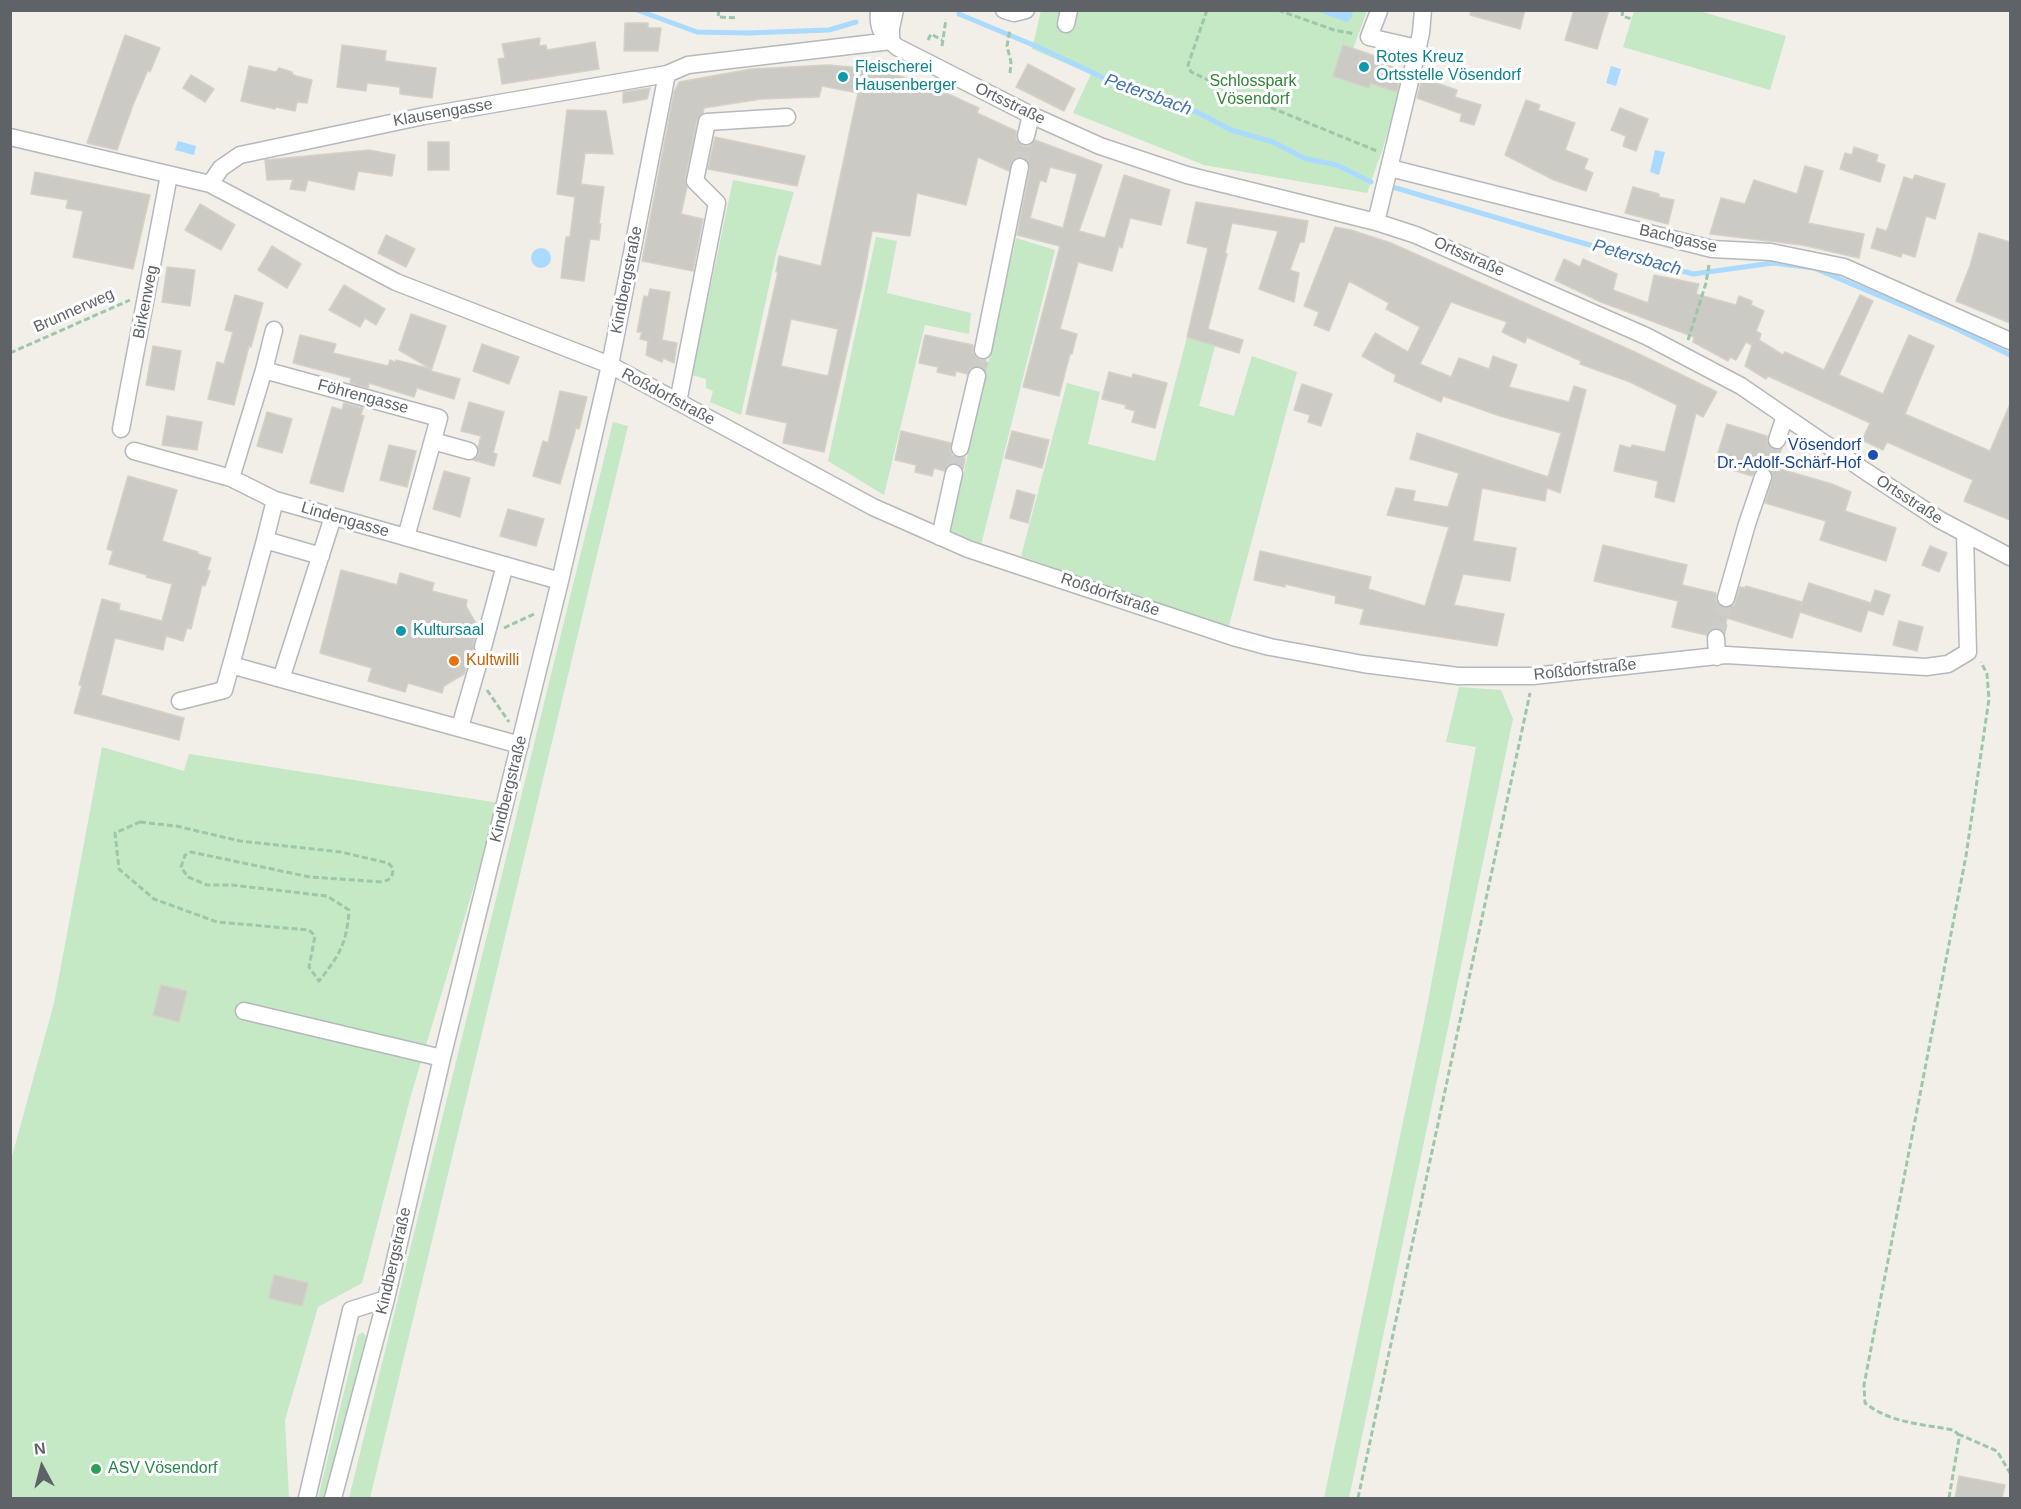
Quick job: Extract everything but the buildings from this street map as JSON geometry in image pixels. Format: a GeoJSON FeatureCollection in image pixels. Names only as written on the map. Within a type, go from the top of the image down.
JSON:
{"type":"FeatureCollection","features":[{"type":"Feature","properties":{"kind":"street"},"geometry":{"type":"LineString","coordinates":[[879,10],[879,27],[882,34],[891,41]]}},
{"type":"Feature","properties":{"kind":"street"},"geometry":{"type":"LineString","coordinates":[[891,41],[895,10]]}},
{"type":"Feature","properties":{"kind":"street"},"geometry":{"type":"LineString","coordinates":[[1004,10],[1014,13],[1026,10]]}},
{"type":"Feature","properties":{"kind":"street"},"geometry":{"type":"LineString","coordinates":[[1376,222],[1418,48],[1423,10]]}},
{"type":"Feature","properties":{"kind":"street"},"geometry":{"type":"LineString","coordinates":[[1379,11],[1369,37],[1418,48]]}},
{"type":"Feature","properties":{"kind":"street","name":"Klausengasse"},"geometry":{"type":"LineString","coordinates":[[210,184],[221,168],[240,155],[424,116],[667,74],[688,65],[891,41]]}},
{"type":"Feature","properties":{"kind":"street","name":"Ortsstraße"},"geometry":{"type":"LineString","coordinates":[[891,41],[911,54],[1031,115],[1100,146],[1187,175],[1376,222],[1449,248],[1683,354],[1741,386],[1865,471],[1965,534],[2010,557]]}},
{"type":"Feature","properties":{"kind":"street","name":"Kindbergstraße"},"geometry":{"type":"LineString","coordinates":[[333,1498],[386,1299],[442,1058],[560,581],[610,365],[667,74]]}},
{"type":"Feature","properties":{"kind":"street"},"geometry":{"type":"LineString","coordinates":[[1026,136],[1031,115]]}},
{"type":"Feature","properties":{"kind":"street"},"geometry":{"type":"LineString","coordinates":[[678,402],[717,203],[695,181],[707,122],[787,117]]}},
{"type":"Feature","properties":{"kind":"street"},"geometry":{"type":"LineString","coordinates":[[10,137],[210,184]]}},
{"type":"Feature","properties":{"kind":"street","name":"Bachgasse"},"geometry":{"type":"LineString","coordinates":[[1391,162],[1712,249],[1771,252],[1844,267],[2010,341]]}},
{"type":"Feature","properties":{"kind":"street"},"geometry":{"type":"LineString","coordinates":[[983,350],[1020,167]]}},
{"type":"Feature","properties":{"kind":"street","name":"Birkenweg"},"geometry":{"type":"LineString","coordinates":[[121,429],[169,175]]}},
{"type":"Feature","properties":{"kind":"street","name":"Roßdorfstraße"},"geometry":{"type":"LineString","coordinates":[[210,184],[396,282],[610,365],[873,507],[940,537],[968,549],[1233,637],[1270,647],[1363,664],[1458,676],[1533,676],[1726,655],[1926,667],[1948,664],[1968,652]]}},
{"type":"Feature","properties":{"kind":"street"},"geometry":{"type":"LineString","coordinates":[[231,478],[274,330]]}},
{"type":"Feature","properties":{"kind":"street","name":"Föhrengasse"},"geometry":{"type":"LineString","coordinates":[[264,370],[439,418],[406,537]]}},
{"type":"Feature","properties":{"kind":"street"},"geometry":{"type":"LineString","coordinates":[[960,448],[977,376]]}},
{"type":"Feature","properties":{"kind":"street"},"geometry":{"type":"LineString","coordinates":[[1777,440],[1785,416]]}},
{"type":"Feature","properties":{"kind":"street"},"geometry":{"type":"LineString","coordinates":[[433,441],[469,451]]}},
{"type":"Feature","properties":{"kind":"street","name":"Lindengasse"},"geometry":{"type":"LineString","coordinates":[[134,451],[231,478],[275,500],[560,581]]}},
{"type":"Feature","properties":{"kind":"street"},"geometry":{"type":"LineString","coordinates":[[940,537],[954,473]]}},
{"type":"Feature","properties":{"kind":"street"},"geometry":{"type":"LineString","coordinates":[[1726,598],[1763,477]]}},
{"type":"Feature","properties":{"kind":"street"},"geometry":{"type":"LineString","coordinates":[[180,701],[224,690],[275,500]]}},
{"type":"Feature","properties":{"kind":"street"},"geometry":{"type":"LineString","coordinates":[[281,679],[333,516]]}},
{"type":"Feature","properties":{"kind":"street"},"geometry":{"type":"LineString","coordinates":[[1965,534],[1968,652]]}},
{"type":"Feature","properties":{"kind":"street"},"geometry":{"type":"LineString","coordinates":[[265,540],[321,556]]}},
{"type":"Feature","properties":{"kind":"street"},"geometry":{"type":"LineString","coordinates":[[460,727],[505,565]]}},
{"type":"Feature","properties":{"kind":"street"},"geometry":{"type":"LineString","coordinates":[[1716,638],[1717,657]]}},
{"type":"Feature","properties":{"kind":"street"},"geometry":{"type":"LineString","coordinates":[[231,665],[520,745]]}},
{"type":"Feature","properties":{"kind":"street"},"geometry":{"type":"LineString","coordinates":[[244,1011],[442,1058]]}},
{"type":"Feature","properties":{"kind":"street"},"geometry":{"type":"LineString","coordinates":[[307,1498],[351,1310],[386,1299]]}},
{"type":"Feature","properties":{"kind":"path"},"geometry":{"type":"LineString","coordinates":[[719,10],[717,17],[738,18]]}},
{"type":"Feature","properties":{"kind":"path"},"geometry":{"type":"LineString","coordinates":[[1207,10],[1188,65],[1191,72],[1391,162]]}},
{"type":"Feature","properties":{"kind":"path"},"geometry":{"type":"LineString","coordinates":[[1278,10],[1334,30],[1369,37]]}},
{"type":"Feature","properties":{"kind":"path"},"geometry":{"type":"LineString","coordinates":[[1623,11],[1622,16],[1632,19]]}},
{"type":"Feature","properties":{"kind":"path"},"geometry":{"type":"LineString","coordinates":[[942,46],[946,19]]}},
{"type":"Feature","properties":{"kind":"path"},"geometry":{"type":"LineString","coordinates":[[1010,32],[1007,46],[1011,62],[1010,73]]}},
{"type":"Feature","properties":{"kind":"path"},"geometry":{"type":"LineString","coordinates":[[928,40],[931,34],[942,40]]}},
{"type":"Feature","properties":{"kind":"path"},"geometry":{"type":"LineString","coordinates":[[1683,354],[1706,283],[1708,269]]}},
{"type":"Feature","properties":{"kind":"path","name":"Brunnerweg"},"geometry":{"type":"LineString","coordinates":[[10,353],[148,292]]}},
{"type":"Feature","properties":{"kind":"path"},"geometry":{"type":"LineString","coordinates":[[520,745],[481,654],[554,605]]}},
{"type":"Feature","properties":{"kind":"path"},"geometry":{"type":"LineString","coordinates":[[1968,652],[1980,661],[1987,674],[1989,699],[1966,856],[1864,1385],[1865,1403],[1875,1411],[1892,1419],[1953,1430],[1997,1451],[2010,1473]]}},
{"type":"Feature","properties":{"kind":"path"},"geometry":{"type":"LineString","coordinates":[[1358,1498],[1527,708]]}},
{"type":"Feature","properties":{"kind":"path"},"geometry":{"type":"LineString","coordinates":[[140,822],[176,826],[240,841],[341,852],[388,863],[393,867],[393,875],[382,882],[310,876],[191,852],[185,855],[181,867],[188,877],[207,885],[232,885],[327,896],[349,910],[348,928],[338,957],[319,981],[309,968],[315,936],[309,930],[217,922],[154,899],[119,869],[114,832],[140,822]]}},
{"type":"Feature","properties":{"kind":"path"},"geometry":{"type":"LineString","coordinates":[[1949,1498],[1958,1434]]}},
{"type":"Feature","properties":{"kind":"green space","name":"Schlosspark Vösendorf"},"geometry":{"type":"Polygon","coordinates":[[[1041,11],[1367,11],[1353,49],[1343,46],[1333,76],[1368,88],[1370,83],[1399,92],[1367,193],[1204,165],[1073,113],[1091,74],[1032,49],[1041,11]]]}},
{"type":"Feature","properties":{"kind":"green space"},"geometry":{"type":"Polygon","coordinates":[[[1634,11],[1699,11],[1786,36],[1770,90],[1623,47],[1634,11]]]}},
{"type":"Feature","properties":{"kind":"green space"},"geometry":{"type":"Polygon","coordinates":[[[733,180],[794,192],[776,254],[741,415],[710,402],[713,391],[706,388],[706,379],[692,375],[733,180]]]}},
{"type":"Feature","properties":{"kind":"green space"},"geometry":{"type":"Polygon","coordinates":[[[876,237],[897,241],[887,293],[971,313],[969,334],[925,325],[884,495],[828,461],[876,237]]]}},
{"type":"Feature","properties":{"kind":"green space"},"geometry":{"type":"Polygon","coordinates":[[[1016,238],[1055,250],[981,545],[950,533],[1016,238]]]}},
{"type":"Feature","properties":{"kind":"green space"},"geometry":{"type":"Polygon","coordinates":[[[1187,337],[1215,346],[1199,406],[1234,416],[1252,356],[1297,372],[1228,629],[1021,556],[1067,383],[1100,392],[1088,444],[1155,461],[1187,337]]]}},
{"type":"Feature","properties":{"kind":"green space"},"geometry":{"type":"Polygon","coordinates":[[[613,422],[628,426],[370,1498],[349,1498],[613,422]]]}},
{"type":"Feature","properties":{"kind":"green space"},"geometry":{"type":"Polygon","coordinates":[[[1459,687],[1501,690],[1513,719],[1349,1498],[1324,1498],[1424,1022],[1476,747],[1446,742],[1459,687]]]}},
{"type":"Feature","properties":{"kind":"green space"},"geometry":{"type":"Polygon","coordinates":[[[102,747],[184,771],[189,754],[499,803],[411,1095],[362,1283],[318,1307],[285,1420],[289,1498],[11,1498],[11,1160],[54,1003],[102,747]]]}},
{"type":"Feature","properties":{"kind":"green space"},"geometry":{"type":"Polygon","coordinates":[[[363,1332],[366,1337],[325,1498],[318,1498],[358,1335],[363,1332]]]}},
{"type":"Feature","properties":{"kind":"water"},"geometry":{"type":"Polygon","coordinates":[[[1353,10],[1352,17],[1347,22],[1316,11],[1353,10]]]}},
{"type":"Feature","properties":{"kind":"water"},"geometry":{"type":"Polygon","coordinates":[[[1611,66],[1621,69],[1616,86],[1606,83],[1611,66]]]}},
{"type":"Feature","properties":{"kind":"water"},"geometry":{"type":"Polygon","coordinates":[[[178,141],[196,146],[194,155],[175,150],[178,141]]]}},
{"type":"Feature","properties":{"kind":"water"},"geometry":{"type":"Polygon","coordinates":[[[1655,150],[1665,152],[1659,175],[1650,172],[1655,150]]]}},
{"type":"Feature","properties":{"kind":"water"},"geometry":{"type":"Polygon","coordinates":[[[541,248],[548,251],[551,258],[548,265],[541,268],[534,265],[531,258],[534,251],[541,248]]]}},
{"type":"Feature","properties":{"kind":"waterway","name":"Petersbach"},"geometry":{"type":"LineString","coordinates":[[637,10],[697,32],[829,30],[856,22]]}},
{"type":"Feature","properties":{"kind":"waterway","name":"Petersbach"},"geometry":{"type":"LineString","coordinates":[[959,14],[1038,47],[1142,96],[1197,112],[1231,130],[1273,142],[1306,159],[1337,165],[1371,182]]}},
{"type":"Feature","properties":{"kind":"waterway","name":"Petersbach"},"geometry":{"type":"LineString","coordinates":[[1396,188],[1693,274],[1773,263],[1814,268],[1953,327],[2010,355]]}},
{"type":"Feature","properties":{"kind":"tunnel"},"geometry":{"type":"LineString","coordinates":[[1020,167],[1026,136]]}},
{"type":"Feature","properties":{"kind":"tunnel"},"geometry":{"type":"LineString","coordinates":[[977,376],[983,350]]}},
{"type":"Feature","properties":{"kind":"tunnel"},"geometry":{"type":"LineString","coordinates":[[1763,477],[1777,440]]}},
{"type":"Feature","properties":{"kind":"tunnel"},"geometry":{"type":"LineString","coordinates":[[954,473],[960,448]]}},
{"type":"Feature","properties":{"kind":"tunnel"},"geometry":{"type":"LineString","coordinates":[[1716,638],[1726,598]]}},
{"type":"Feature","properties":{"kind":"place","name":"Rotes Kreuz Ortsstelle Vösendorf"},"geometry":{"type":"Point","coordinates":[1364,67]}},
{"type":"Feature","properties":{"kind":"place","name":"Fleischerei Hausenberger"},"geometry":{"type":"Point","coordinates":[843,77]}},
{"type":"Feature","properties":{"kind":"place","name":"Vösendorf Dr.-Adolf-Schärf-Hof"},"geometry":{"type":"Point","coordinates":[1873,455]}},
{"type":"Feature","properties":{"kind":"place","name":"Kultursaal"},"geometry":{"type":"Point","coordinates":[401,631]}},
{"type":"Feature","properties":{"kind":"place","name":"Kultwilli"},"geometry":{"type":"Point","coordinates":[454,661]}},
{"type":"Feature","properties":{"kind":"place","name":"ASV Vösendorf"},"geometry":{"type":"Point","coordinates":[96,1469]}}]}
